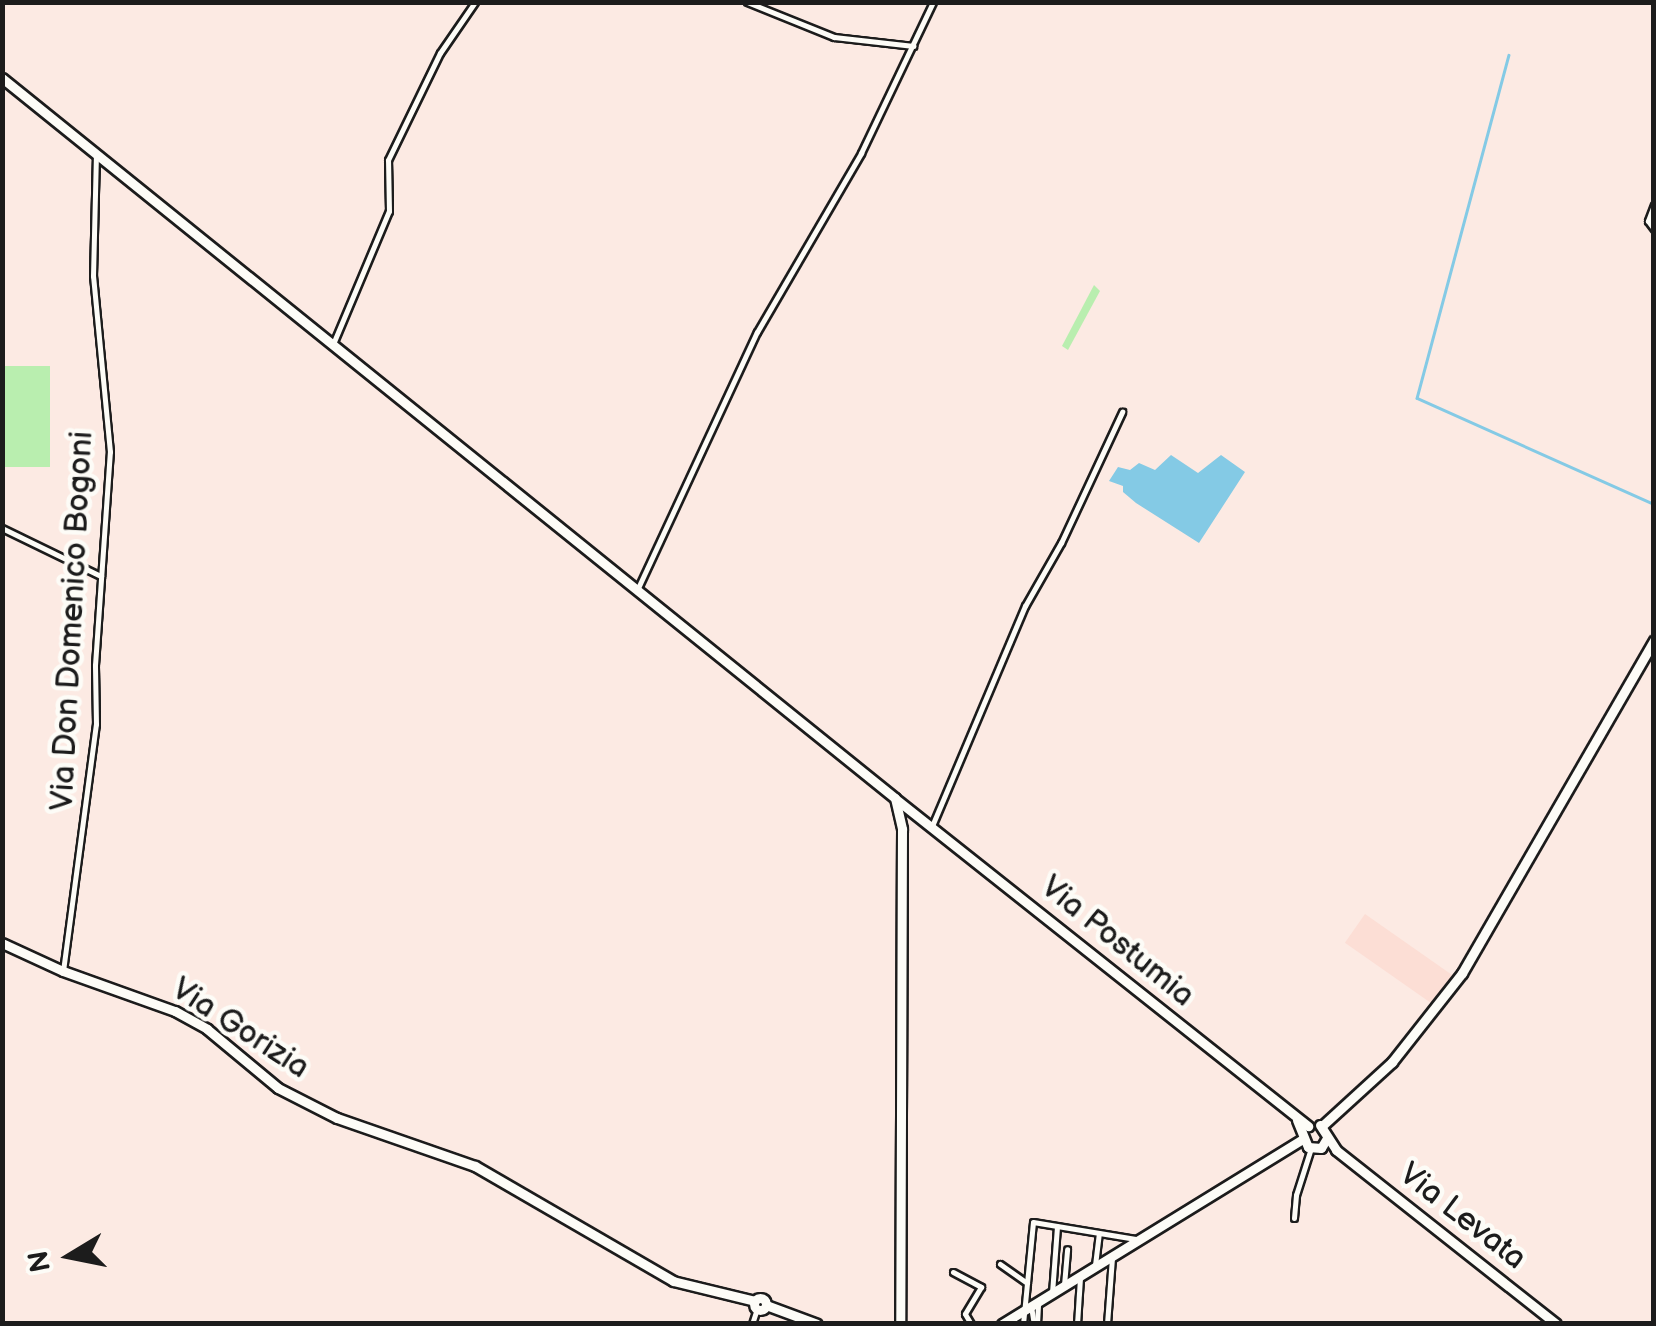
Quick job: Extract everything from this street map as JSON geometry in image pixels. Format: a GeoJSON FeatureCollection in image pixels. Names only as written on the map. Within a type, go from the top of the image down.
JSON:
{"type":"FeatureCollection","features":[{"type":"Feature","properties":{"kind":"main road","name":"Via Postumia"},"geometry":{"type":"LineString","coordinates":[[2,78],[1296,1118],[1311,1148]]}},
{"type":"Feature","properties":{"kind":"main road"},"geometry":{"type":"LineString","coordinates":[[1002,1324],[1305,1132],[1326,1123],[1410,1041],[1462,973],[1654,641]]}},
{"type":"Feature","properties":{"kind":"main road"},"geometry":{"type":"LineString","coordinates":[[895,798],[902,829],[900,1324]]}},
{"type":"Feature","properties":{"kind":"main road","name":"Via Gorizia"},"geometry":{"type":"LineString","coordinates":[[2,943],[63,971],[175,1011],[207,1029],[265,1080],[337,1118],[475,1166],[673,1281],[818,1324]]}},
{"type":"Feature","properties":{"kind":"main road"},"geometry":{"type":"LineString","coordinates":[[1311,1148],[1326,1142],[1326,1123]]}},
{"type":"Feature","properties":{"kind":"main road","name":"Via Levata"},"geometry":{"type":"LineString","coordinates":[[1326,1142],[1556,1324]]}},
{"type":"Feature","properties":{"kind":"street"},"geometry":{"type":"LineString","coordinates":[[333,344],[389,210],[388,160],[440,53],[475,2]]}},
{"type":"Feature","properties":{"kind":"street"},"geometry":{"type":"LineString","coordinates":[[747,2],[834,37],[913,46]]}},
{"type":"Feature","properties":{"kind":"street"},"geometry":{"type":"LineString","coordinates":[[638,588],[756,332],[827,213],[934,2]]}},
{"type":"Feature","properties":{"kind":"street","name":"Via Don Domenico Bogoni"},"geometry":{"type":"LineString","coordinates":[[63,971],[96,724],[110,452],[91,243],[96,153]]}},
{"type":"Feature","properties":{"kind":"street"},"geometry":{"type":"LineString","coordinates":[[1654,205],[1648,221],[1654,228]]}},
{"type":"Feature","properties":{"kind":"street"},"geometry":{"type":"LineString","coordinates":[[932,826],[1025,606],[1061,544],[1122,412]]}},
{"type":"Feature","properties":{"kind":"street"},"geometry":{"type":"LineString","coordinates":[[2,528],[101,576]]}},
{"type":"Feature","properties":{"kind":"street"},"geometry":{"type":"LineString","coordinates":[[1294,1218],[1296,1196],[1311,1148]]}},
{"type":"Feature","properties":{"kind":"street"},"geometry":{"type":"LineString","coordinates":[[1035,1324],[1027,1283],[1033,1222],[1139,1239]]}},
{"type":"Feature","properties":{"kind":"street"},"geometry":{"type":"LineString","coordinates":[[1052,1292],[1057,1226]]}},
{"type":"Feature","properties":{"kind":"street"},"geometry":{"type":"LineString","coordinates":[[1096,1266],[1099,1233]]}},
{"type":"Feature","properties":{"kind":"street"},"geometry":{"type":"LineString","coordinates":[[1064,1285],[1067,1249]]}},
{"type":"Feature","properties":{"kind":"street"},"geometry":{"type":"LineString","coordinates":[[1106,1324],[1112,1256]]}},
{"type":"Feature","properties":{"kind":"street"},"geometry":{"type":"LineString","coordinates":[[1000,1264],[1027,1283]]}},
{"type":"Feature","properties":{"kind":"street"},"geometry":{"type":"LineString","coordinates":[[953,1272],[980,1287],[965,1314],[971,1324]]}},
{"type":"Feature","properties":{"kind":"street"},"geometry":{"type":"LineString","coordinates":[[1077,1324],[1080,1276]]}},
{"type":"Feature","properties":{"kind":"street"},"geometry":{"type":"LineString","coordinates":[[752,1324],[759,1305]]}},
{"type":"Feature","properties":{"kind":"street"},"geometry":{"type":"LineString","coordinates":[[1023,1324],[1031,1306]]}},
{"type":"Feature","properties":{"kind":"shaded area"},"geometry":{"type":"Polygon","coordinates":[[[1365,914],[1454,977],[1434,1005],[1345,943],[1365,914]]]}},
{"type":"Feature","properties":{"kind":"green space"},"geometry":{"type":"Polygon","coordinates":[[[1094,285],[1100,291],[1068,350],[1062,346],[1094,285]]]}},
{"type":"Feature","properties":{"kind":"green space"},"geometry":{"type":"Polygon","coordinates":[[[3,366],[50,366],[50,467],[3,467],[3,366]]]}},
{"type":"Feature","properties":{"kind":"water"},"geometry":{"type":"Polygon","coordinates":[[[1171,455],[1198,473],[1221,455],[1245,472],[1199,543],[1136,503],[1123,492],[1123,486],[1109,481],[1118,467],[1130,470],[1139,463],[1155,470],[1171,455]]]}},
{"type":"Feature","properties":{"kind":"waterway"},"geometry":{"type":"LineString","coordinates":[[1509,55],[1417,398],[1654,504]]}}]}
